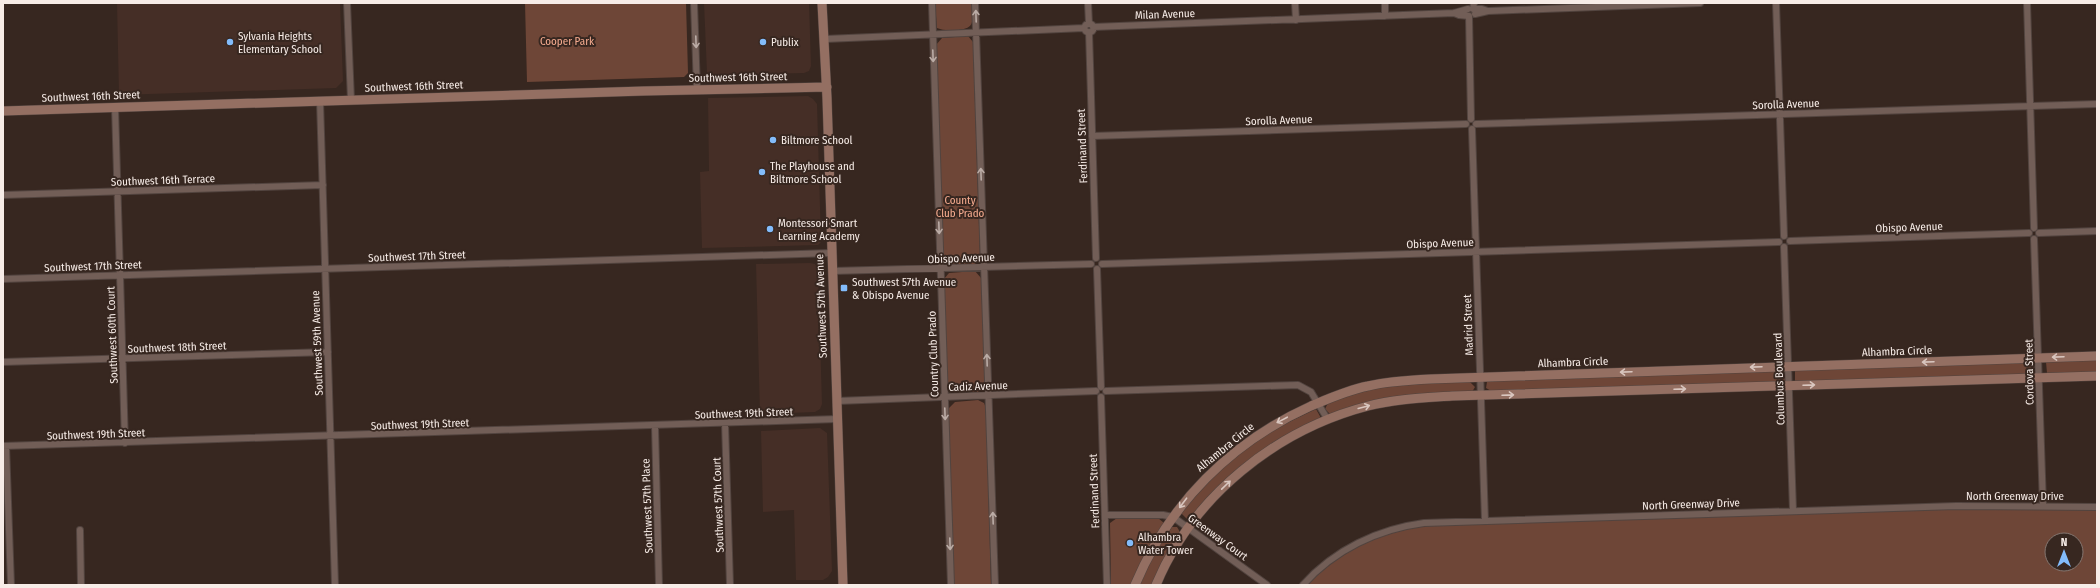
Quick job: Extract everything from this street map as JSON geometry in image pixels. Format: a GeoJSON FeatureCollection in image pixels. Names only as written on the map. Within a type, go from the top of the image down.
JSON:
{"type":"FeatureCollection","features":[{"type":"Feature","properties":{"kind":"street"},"geometry":{"type":"LineString","coordinates":[[347,3],[351,100]]}},
{"type":"Feature","properties":{"kind":"street"},"geometry":{"type":"LineString","coordinates":[[694,3],[697,90]]}},
{"type":"Feature","properties":{"kind":"street","name":"Southwest 57th Avenue"},"geometry":{"type":"LineString","coordinates":[[822,3],[827,87],[831,252],[843,585]]}},
{"type":"Feature","properties":{"kind":"street","name":"Country Club Prado"},"geometry":{"type":"LineString","coordinates":[[932,3],[951,585]]}},
{"type":"Feature","properties":{"kind":"street"},"geometry":{"type":"LineString","coordinates":[[975,3],[995,585]]}},
{"type":"Feature","properties":{"kind":"street","name":"Ferdinand Street"},"geometry":{"type":"LineString","coordinates":[[1088,3],[1096,258]]}},
{"type":"Feature","properties":{"kind":"street"},"geometry":{"type":"LineString","coordinates":[[1295,3],[1296,20]]}},
{"type":"Feature","properties":{"kind":"street"},"geometry":{"type":"LineString","coordinates":[[1384,3],[1385,16]]}},
{"type":"Feature","properties":{"kind":"street","name":"Milan Avenue"},"geometry":{"type":"LineString","coordinates":[[825,39],[1454,13],[1459,15],[1472,10],[1488,11],[1640,4],[1700,3]]}},
{"type":"Feature","properties":{"kind":"street"},"geometry":{"type":"LineString","coordinates":[[1776,3],[1784,236],[1790,241],[1788,246],[1784,247],[1781,246],[1779,242],[1784,236]]}},
{"type":"Feature","properties":{"kind":"street"},"geometry":{"type":"LineString","coordinates":[[2027,3],[2034,228],[2039,233],[2097,231]]}},
{"type":"Feature","properties":{"kind":"street","name":"Madrid Street"},"geometry":{"type":"LineString","coordinates":[[1472,10],[1476,252],[1485,521]]}},
{"type":"Feature","properties":{"kind":"street","name":"Southwest 16th Street"},"geometry":{"type":"LineString","coordinates":[[3,111],[320,100],[827,87]]}},
{"type":"Feature","properties":{"kind":"street","name":"Southwest 59th Avenue"},"geometry":{"type":"LineString","coordinates":[[320,100],[335,585]]}},
{"type":"Feature","properties":{"kind":"street","name":"Sorolla Avenue"},"geometry":{"type":"LineString","coordinates":[[1092,136],[1466,124],[1468,128],[1473,124],[2097,104]]}},
{"type":"Feature","properties":{"kind":"street","name":"Southwest 60th Court"},"geometry":{"type":"LineString","coordinates":[[115,107],[125,443]]}},
{"type":"Feature","properties":{"kind":"street","name":"Southwest 16th Terrace"},"geometry":{"type":"LineString","coordinates":[[3,195],[323,185]]}},
{"type":"Feature","properties":{"kind":"street"},"geometry":{"type":"LineString","coordinates":[[2034,228],[2031,229],[2029,233],[2030,237],[2034,239],[2037,238],[2039,233]]}},
{"type":"Feature","properties":{"kind":"street","name":"Obispo Avenue"},"geometry":{"type":"LineString","coordinates":[[1790,241],[2029,233]]}},
{"type":"Feature","properties":{"kind":"street","name":"Cordova Street"},"geometry":{"type":"LineString","coordinates":[[2034,239],[2042,505]]}},
{"type":"Feature","properties":{"kind":"street","name":"Obispo Avenue"},"geometry":{"type":"LineString","coordinates":[[1102,264],[1779,242]]}},
{"type":"Feature","properties":{"kind":"street","name":"Columbus Boulevard"},"geometry":{"type":"LineString","coordinates":[[1784,247],[1794,510]]}},
{"type":"Feature","properties":{"kind":"street","name":"Southwest 17th Street"},"geometry":{"type":"LineString","coordinates":[[3,279],[831,252]]}},
{"type":"Feature","properties":{"kind":"street"},"geometry":{"type":"LineString","coordinates":[[1097,269],[1092,267],[1091,264],[1096,258],[1100,259],[1102,264],[1097,269],[1098,395],[1101,397],[1104,396],[1106,391]]}},
{"type":"Feature","properties":{"kind":"street","name":"Obispo Avenue"},"geometry":{"type":"LineString","coordinates":[[832,271],[1091,264]]}},
{"type":"Feature","properties":{"kind":"street","name":"Southwest 18th Street"},"geometry":{"type":"LineString","coordinates":[[3,362],[328,352]]}},
{"type":"Feature","properties":{"kind":"street","name":"Alhambra Circle"},"geometry":{"type":"LineString","coordinates":[[1135,585],[1153,549],[1173,517],[1198,485],[1249,441],[1277,422],[1317,403],[1348,391],[1382,383],[1480,377],[2097,356]]}},
{"type":"Feature","properties":{"kind":"street"},"geometry":{"type":"LineString","coordinates":[[1156,585],[1168,559],[1188,528],[1217,494],[1245,467],[1284,441],[1328,420],[1365,407],[1399,400],[1481,396],[2097,376]]}},
{"type":"Feature","properties":{"kind":"street"},"geometry":{"type":"LineString","coordinates":[[1098,389],[1105,388],[1106,391],[1298,385],[1309,391],[1328,420]]}},
{"type":"Feature","properties":{"kind":"street","name":"Cadiz Avenue"},"geometry":{"type":"LineString","coordinates":[[836,400],[988,395],[1098,389]]}},
{"type":"Feature","properties":{"kind":"street","name":"Ferdinand Street"},"geometry":{"type":"LineString","coordinates":[[1101,397],[1107,585]]}},
{"type":"Feature","properties":{"kind":"street","name":"Southwest 19th Street"},"geometry":{"type":"LineString","coordinates":[[4,446],[837,419]]}},
{"type":"Feature","properties":{"kind":"street","name":"Southwest 57th Court"},"geometry":{"type":"LineString","coordinates":[[725,423],[730,585]]}},
{"type":"Feature","properties":{"kind":"street","name":"Southwest 57th Place"},"geometry":{"type":"LineString","coordinates":[[655,426],[659,585]]}},
{"type":"Feature","properties":{"kind":"street"},"geometry":{"type":"LineString","coordinates":[[4,446],[11,585]]}},
{"type":"Feature","properties":{"kind":"street","name":"North Greenway Drive"},"geometry":{"type":"LineString","coordinates":[[1303,585],[1315,572],[1338,555],[1366,539],[1385,532],[1424,523],[1970,505],[2097,507]]}},
{"type":"Feature","properties":{"kind":"street","name":"Greenway Court"},"geometry":{"type":"LineString","coordinates":[[1105,515],[1163,515],[1173,517],[1267,585]]}},
{"type":"Feature","properties":{"kind":"street"},"geometry":{"type":"LineString","coordinates":[[80,530],[81,585]]}},
{"type":"Feature","properties":{"kind":"shaded area","name":"Sylvania Heights Elementary School"},"geometry":{"type":"Polygon","coordinates":[[[117,3],[340,3],[343,81],[336,88],[119,95],[117,3]]]}},
{"type":"Feature","properties":{"kind":"shaded area","name":"Publix"},"geometry":{"type":"Polygon","coordinates":[[[704,3],[809,3],[811,66],[809,71],[804,73],[713,75],[707,73],[704,3]]]}},
{"type":"Feature","properties":{"kind":"shaded area","name":"The Playhouse and Biltmore School"},"geometry":{"type":"Polygon","coordinates":[[[808,96],[817,104],[821,242],[818,245],[702,248],[700,172],[709,171],[708,98],[808,96]]]}},
{"type":"Feature","properties":{"kind":"shaded area"},"geometry":{"type":"Polygon","coordinates":[[[756,264],[815,264],[818,269],[822,404],[820,409],[815,412],[760,414],[756,264]]]}},
{"type":"Feature","properties":{"kind":"shaded area"},"geometry":{"type":"Polygon","coordinates":[[[820,428],[827,433],[832,571],[828,577],[823,580],[796,580],[794,510],[763,512],[761,431],[820,428]]]}},
{"type":"Feature","properties":{"kind":"green space","name":"Cooper Park"},"geometry":{"type":"Polygon","coordinates":[[[525,3],[686,3],[688,73],[684,77],[527,82],[525,3]]]}},
{"type":"Feature","properties":{"kind":"green space"},"geometry":{"type":"Polygon","coordinates":[[[935,3],[972,3],[972,22],[970,26],[956,30],[944,30],[937,28],[935,3]]]}},
{"type":"Feature","properties":{"kind":"green space","name":"County Club Prado"},"geometry":{"type":"Polygon","coordinates":[[[968,36],[973,42],[980,257],[975,264],[949,265],[943,256],[936,45],[942,38],[968,36]]]}},
{"type":"Feature","properties":{"kind":"green space"},"geometry":{"type":"Polygon","coordinates":[[[975,271],[981,278],[985,385],[978,392],[956,392],[947,383],[944,279],[949,273],[975,271]]]}},
{"type":"Feature","properties":{"kind":"green space"},"geometry":{"type":"Polygon","coordinates":[[[2097,360],[2097,372],[2047,373],[2046,362],[2097,360]]]}},
{"type":"Feature","properties":{"kind":"green space"},"geometry":{"type":"Polygon","coordinates":[[[2034,362],[2034,374],[1795,381],[1795,370],[2034,362]]]}},
{"type":"Feature","properties":{"kind":"green space"},"geometry":{"type":"Polygon","coordinates":[[[1784,371],[1785,381],[1493,392],[1486,388],[1487,382],[1492,379],[1784,371]]]}},
{"type":"Feature","properties":{"kind":"green space"},"geometry":{"type":"Polygon","coordinates":[[[1469,381],[1475,387],[1472,392],[1330,414],[1325,409],[1329,401],[1384,385],[1469,381]]]}},
{"type":"Feature","properties":{"kind":"green space"},"geometry":{"type":"Polygon","coordinates":[[[978,400],[984,403],[986,408],[991,585],[954,585],[948,409],[955,402],[978,400]]]}},
{"type":"Feature","properties":{"kind":"green space"},"geometry":{"type":"Polygon","coordinates":[[[1316,409],[1321,418],[1299,429],[1192,517],[1187,519],[1181,513],[1204,483],[1266,433],[1316,409]]]}},
{"type":"Feature","properties":{"kind":"green space"},"geometry":{"type":"Polygon","coordinates":[[[2033,508],[2097,510],[2097,585],[1307,585],[1333,562],[1362,545],[1393,533],[1427,526],[1951,509],[2033,508]]]}},
{"type":"Feature","properties":{"kind":"green space"},"geometry":{"type":"Polygon","coordinates":[[[1117,518],[1158,518],[1164,523],[1131,585],[1111,585],[1110,523],[1117,518]]]}},
{"type":"Feature","properties":{"kind":"green space"},"geometry":{"type":"Polygon","coordinates":[[[1172,527],[1177,527],[1180,532],[1153,585],[1138,585],[1152,555],[1172,527]]]}},
{"type":"Feature","properties":{"kind":"place","name":"Sylvania Heights Elementary School"},"geometry":{"type":"Point","coordinates":[230,42]}},
{"type":"Feature","properties":{"kind":"place","name":"Publix"},"geometry":{"type":"Point","coordinates":[763,42]}},
{"type":"Feature","properties":{"kind":"place","name":"Biltmore School"},"geometry":{"type":"Point","coordinates":[773,140]}},
{"type":"Feature","properties":{"kind":"place","name":"The Playhouse and Biltmore School"},"geometry":{"type":"Point","coordinates":[762,172]}},
{"type":"Feature","properties":{"kind":"place","name":"Montessori Smart Learning Academy"},"geometry":{"type":"Point","coordinates":[770,229]}},
{"type":"Feature","properties":{"kind":"place","name":"Southwest 57th Avenue & Obispo Avenue"},"geometry":{"type":"Point","coordinates":[844,288]}},
{"type":"Feature","properties":{"kind":"place","name":"Alhambra Water Tower"},"geometry":{"type":"Point","coordinates":[1130,543]}}]}
